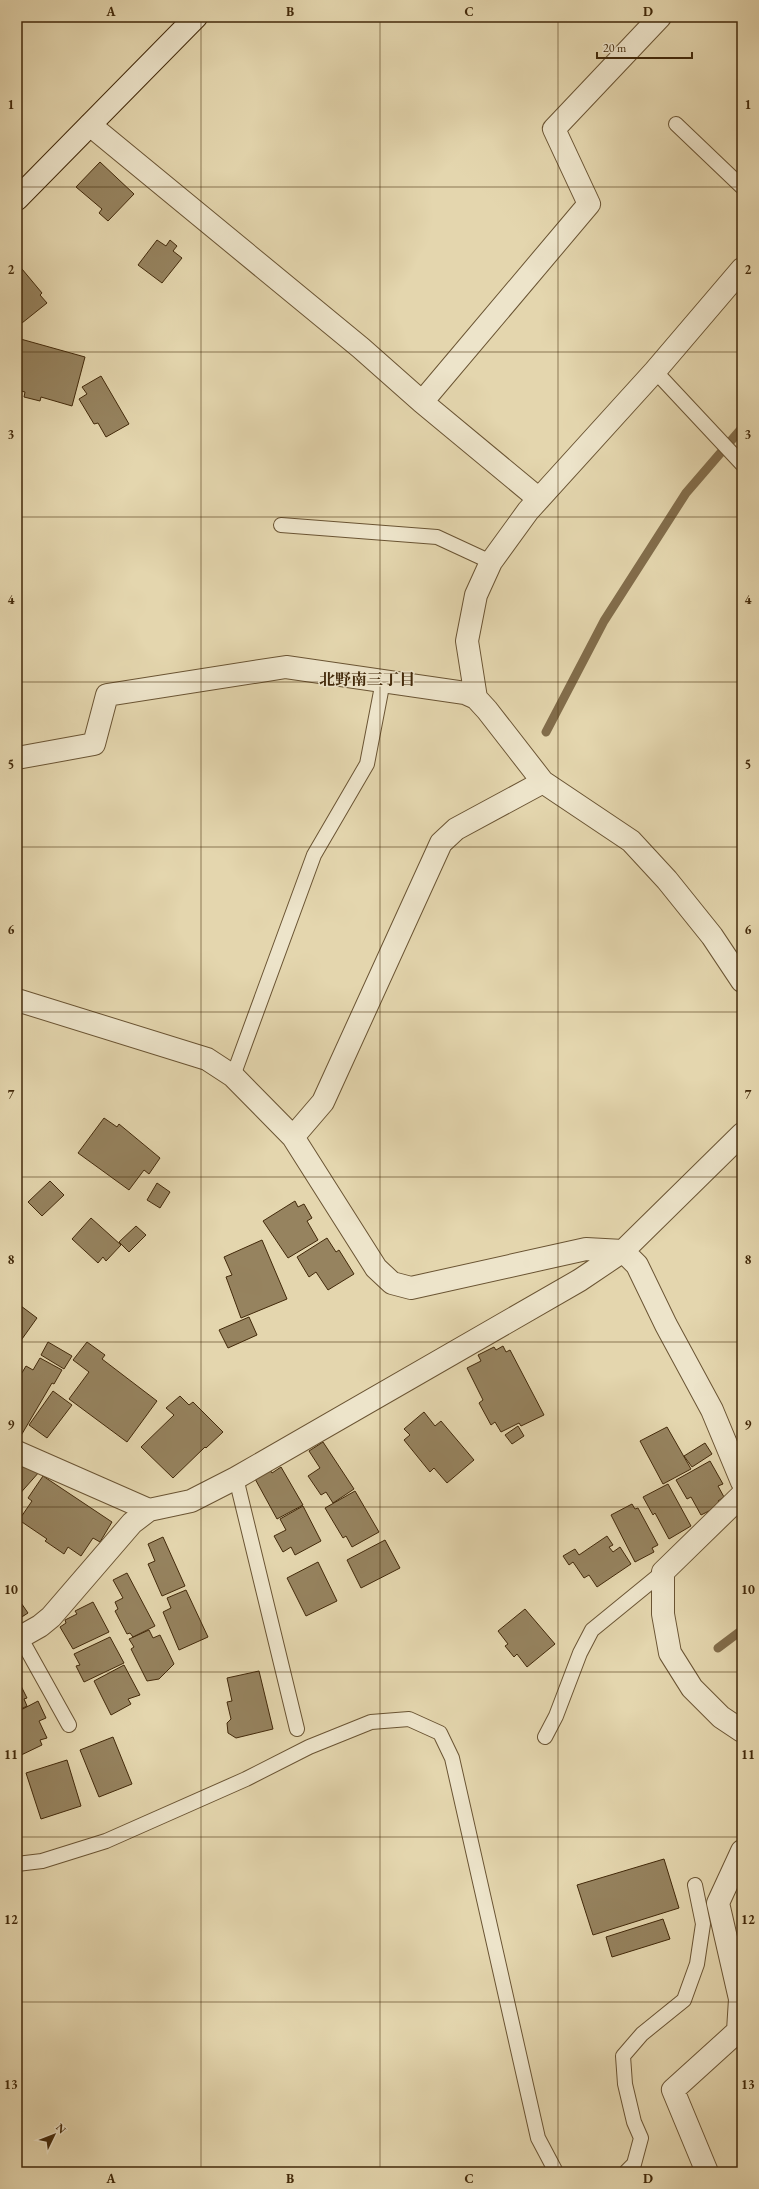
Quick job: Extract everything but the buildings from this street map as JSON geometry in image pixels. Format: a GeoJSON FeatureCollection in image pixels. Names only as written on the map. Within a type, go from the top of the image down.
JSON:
{"type":"FeatureCollection","features":[{"type":"Feature","properties":{"kind":"street"},"geometry":{"type":"LineString","coordinates":[[17,199],[196,17]]}},
{"type":"Feature","properties":{"kind":"street"},"geometry":{"type":"LineString","coordinates":[[422,402],[589,204],[554,129],[660,17]]}},
{"type":"Feature","properties":{"kind":"street"},"geometry":{"type":"LineString","coordinates":[[90,125],[355,343],[422,402],[539,499]]}},
{"type":"Feature","properties":{"kind":"street"},"geometry":{"type":"LineString","coordinates":[[476,698],[467,641],[476,596],[491,562],[528,511],[655,371],[742,269]]}},
{"type":"Feature","properties":{"kind":"street"},"geometry":{"type":"LineString","coordinates":[[17,758],[94,744],[107,695],[286,667],[465,693],[476,698],[487,710],[543,782],[631,841],[666,880],[712,936],[742,981]]}},
{"type":"Feature","properties":{"kind":"street"},"geometry":{"type":"LineString","coordinates":[[293,1137],[323,1102],[441,843],[456,829],[543,782]]}},
{"type":"Feature","properties":{"kind":"street"},"geometry":{"type":"LineString","coordinates":[[17,1000],[207,1058],[233,1076],[293,1137],[376,1268],[392,1283],[411,1288],[586,1249],[623,1251],[637,1265],[666,1325],[712,1410],[742,1482]]}},
{"type":"Feature","properties":{"kind":"street"},"geometry":{"type":"LineString","coordinates":[[19,1638],[40,1626],[50,1617],[132,1523],[149,1510],[191,1501],[236,1478],[580,1280],[623,1251],[742,1134]]}},
{"type":"Feature","properties":{"kind":"street"},"geometry":{"type":"LineString","coordinates":[[17,1452],[149,1510]]}},
{"type":"Feature","properties":{"kind":"street"},"geometry":{"type":"LineString","coordinates":[[742,1495],[663,1572],[663,1614],[670,1653],[692,1688],[721,1717],[742,1730]]}},
{"type":"Feature","properties":{"kind":"street"},"geometry":{"type":"LineString","coordinates":[[707,2172],[672,2090],[738,2031],[740,1999],[718,1904],[742,1851]]}},
{"type":"Feature","properties":{"kind":"lane"},"geometry":{"type":"LineString","coordinates":[[676,124],[742,187]]}},
{"type":"Feature","properties":{"kind":"lane"},"geometry":{"type":"LineString","coordinates":[[655,371],[739,460]]}},
{"type":"Feature","properties":{"kind":"lane"},"geometry":{"type":"LineString","coordinates":[[281,526],[437,537],[491,562]]}},
{"type":"Feature","properties":{"kind":"lane"},"geometry":{"type":"LineString","coordinates":[[233,1076],[314,855],[367,764],[383,681]]}},
{"type":"Feature","properties":{"kind":"lane"},"geometry":{"type":"LineString","coordinates":[[236,1478],[297,1729]]}},
{"type":"Feature","properties":{"kind":"lane"},"geometry":{"type":"LineString","coordinates":[[545,1737],[556,1716],[580,1653],[592,1630],[663,1572]]}},
{"type":"Feature","properties":{"kind":"lane"},"geometry":{"type":"LineString","coordinates":[[19,1638],[69,1725]]}},
{"type":"Feature","properties":{"kind":"lane"},"geometry":{"type":"LineString","coordinates":[[17,1864],[42,1861],[106,1842],[246,1779],[309,1747],[371,1722],[409,1719],[440,1733],[452,1758],[538,2138],[556,2172]]}},
{"type":"Feature","properties":{"kind":"lane"},"geometry":{"type":"LineString","coordinates":[[626,2172],[634,2164],[641,2138],[634,2122],[625,2084],[623,2056],[642,2034],[684,2000],[697,1964],[703,1924],[695,1885]]}},
{"type":"Feature","properties":{"kind":"waterway"},"geometry":{"type":"LineString","coordinates":[[546,732],[604,621],[686,493],[742,428]]}},
{"type":"Feature","properties":{"kind":"waterway"},"geometry":{"type":"LineString","coordinates":[[718,1648],[742,1630]]}},
{"type":"Feature","properties":{"kind":"district","name":"北野南三丁目"},"geometry":{"type":"Point","coordinates":[367,679]}}]}
